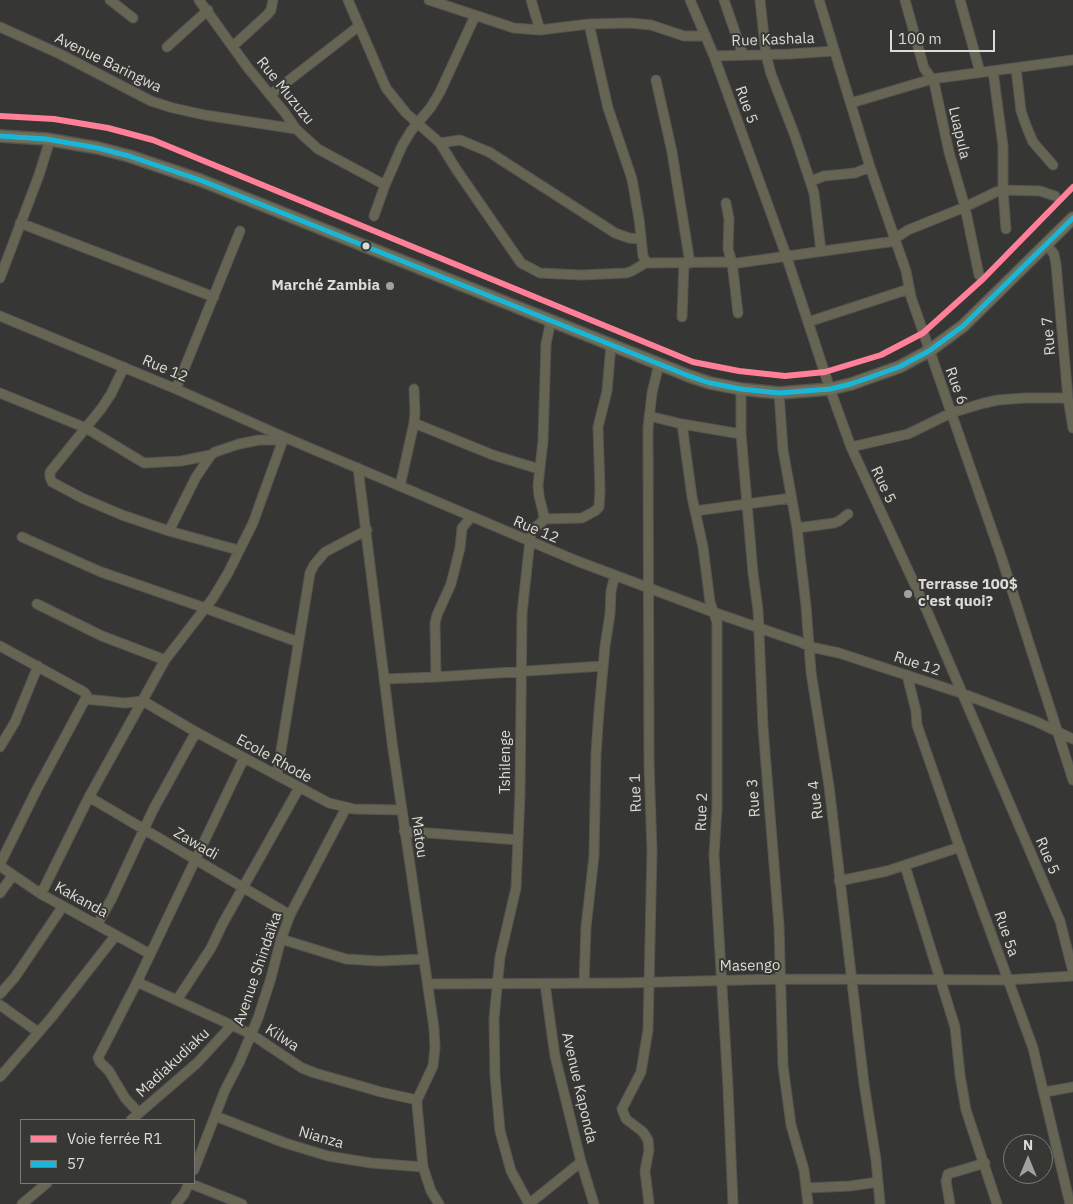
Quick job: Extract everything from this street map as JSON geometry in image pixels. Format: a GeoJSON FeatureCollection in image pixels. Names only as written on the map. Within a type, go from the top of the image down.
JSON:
{"type":"FeatureCollection","features":[{"type":"Feature","properties":{"kind":"main road"},"geometry":{"type":"LineString","coordinates":[[0,136],[50,140],[98,148],[130,156],[200,180],[710,383],[779,393],[830,389],[876,376],[929,351],[963,326],[1073,218]]}},
{"type":"Feature","properties":{"kind":"street"},"geometry":{"type":"LineString","coordinates":[[110,0],[132,18]]}},
{"type":"Feature","properties":{"kind":"street","name":"Rue Muzuzu"},"geometry":{"type":"LineString","coordinates":[[200,0],[296,129],[318,149],[385,184]]}},
{"type":"Feature","properties":{"kind":"street"},"geometry":{"type":"LineString","coordinates":[[348,0],[386,88],[406,113],[440,143],[524,266],[533,271],[547,274],[618,274],[632,271],[646,262]]}},
{"type":"Feature","properties":{"kind":"street"},"geometry":{"type":"LineString","coordinates":[[432,0],[474,16],[514,28],[540,30],[590,24],[640,24],[658,27],[677,34],[706,36]]}},
{"type":"Feature","properties":{"kind":"street"},"geometry":{"type":"LineString","coordinates":[[531,0],[540,30]]}},
{"type":"Feature","properties":{"kind":"street","name":"Rue 5"},"geometry":{"type":"LineString","coordinates":[[690,0],[714,56],[786,255],[851,447],[927,611],[1060,920],[1073,974]]}},
{"type":"Feature","properties":{"kind":"street"},"geometry":{"type":"LineString","coordinates":[[724,0],[744,55]]}},
{"type":"Feature","properties":{"kind":"street"},"geometry":{"type":"LineString","coordinates":[[760,0],[766,55],[777,91],[811,181],[821,251]]}},
{"type":"Feature","properties":{"kind":"street","name":"Rue 6"},"geometry":{"type":"LineString","coordinates":[[819,0],[833,51],[852,103],[870,167],[906,271],[909,289],[929,351],[1001,556],[1073,780]]}},
{"type":"Feature","properties":{"kind":"street","name":"Luapula"},"geometry":{"type":"LineString","coordinates":[[905,0],[924,68],[932,79],[949,152],[965,207],[979,274]]}},
{"type":"Feature","properties":{"kind":"street"},"geometry":{"type":"LineString","coordinates":[[960,0],[980,72]]}},
{"type":"Feature","properties":{"kind":"street"},"geometry":{"type":"LineString","coordinates":[[233,46],[267,15],[271,10],[271,1]]}},
{"type":"Feature","properties":{"kind":"street"},"geometry":{"type":"LineString","coordinates":[[167,47],[208,10]]}},
{"type":"Feature","properties":{"kind":"street"},"geometry":{"type":"LineString","coordinates":[[374,216],[385,184],[406,140],[440,92],[474,16]]}},
{"type":"Feature","properties":{"kind":"street"},"geometry":{"type":"LineString","coordinates":[[590,24],[608,108],[632,179],[643,256],[646,262],[653,264],[738,263],[890,242],[915,227],[1003,190],[1040,191],[1055,196]]}},
{"type":"Feature","properties":{"kind":"street"},"geometry":{"type":"LineString","coordinates":[[270,95],[359,26]]}},
{"type":"Feature","properties":{"kind":"street","name":"Avenue Baringwa"},"geometry":{"type":"LineString","coordinates":[[0,27],[60,54],[151,101],[205,115],[296,129]]}},
{"type":"Feature","properties":{"kind":"street","name":"Rue Kashala"},"geometry":{"type":"LineString","coordinates":[[714,56],[833,51]]}},
{"type":"Feature","properties":{"kind":"street"},"geometry":{"type":"LineString","coordinates":[[852,103],[932,79],[1073,60]]}},
{"type":"Feature","properties":{"kind":"street"},"geometry":{"type":"LineString","coordinates":[[1016,68],[1021,111],[1027,128],[1033,142],[1053,165]]}},
{"type":"Feature","properties":{"kind":"street"},"geometry":{"type":"LineString","coordinates":[[993,71],[1003,146],[1003,190],[1006,229]]}},
{"type":"Feature","properties":{"kind":"street"},"geometry":{"type":"LineString","coordinates":[[656,80],[672,152],[687,263],[682,317]]}},
{"type":"Feature","properties":{"kind":"street"},"geometry":{"type":"LineString","coordinates":[[0,278],[39,175],[50,140]]}},
{"type":"Feature","properties":{"kind":"street"},"geometry":{"type":"LineString","coordinates":[[440,143],[456,140],[464,141],[489,152],[615,233],[629,238],[641,239]]}},
{"type":"Feature","properties":{"kind":"street"},"geometry":{"type":"LineString","coordinates":[[811,181],[824,176],[854,173],[870,167]]}},
{"type":"Feature","properties":{"kind":"street"},"geometry":{"type":"LineString","coordinates":[[726,203],[728,212],[728,249],[732,262],[738,313]]}},
{"type":"Feature","properties":{"kind":"street"},"geometry":{"type":"LineString","coordinates":[[20,223],[214,297]]}},
{"type":"Feature","properties":{"kind":"street"},"geometry":{"type":"LineString","coordinates":[[176,389],[240,231]]}},
{"type":"Feature","properties":{"kind":"street","name":"Rue 7"},"geometry":{"type":"LineString","coordinates":[[1046,244],[1054,254],[1056,264],[1068,398],[1073,428]]}},
{"type":"Feature","properties":{"kind":"street"},"geometry":{"type":"LineString","coordinates":[[808,322],[909,289]]}},
{"type":"Feature","properties":{"kind":"street","name":"Rue 12"},"geometry":{"type":"LineString","coordinates":[[0,316],[176,389],[283,439],[358,468],[529,542],[713,612],[809,646],[839,652],[961,693],[1015,713],[1073,739]]}},
{"type":"Feature","properties":{"kind":"street"},"geometry":{"type":"LineString","coordinates":[[551,320],[546,344],[543,441],[538,491],[544,514],[543,519],[582,518],[595,511],[598,507],[600,490],[598,427],[607,391],[611,345]]}},
{"type":"Feature","properties":{"kind":"street","name":"Rue 1"},"geometry":{"type":"LineString","coordinates":[[649,1204],[645,1171],[649,1150],[648,1140],[643,1132],[626,1119],[622,1110],[638,1079],[643,1064],[648,1030],[652,852],[649,763],[649,416],[659,364]]}},
{"type":"Feature","properties":{"kind":"street"},"geometry":{"type":"LineString","coordinates":[[124,367],[111,394],[50,472],[52,482],[82,498],[122,515],[169,531],[238,550]]}},
{"type":"Feature","properties":{"kind":"street"},"geometry":{"type":"LineString","coordinates":[[400,486],[414,423],[414,389]]}},
{"type":"Feature","properties":{"kind":"street","name":"Rue 3"},"geometry":{"type":"LineString","coordinates":[[741,389],[741,434],[748,503],[752,573],[759,627],[763,727],[779,926],[784,1078],[792,1125],[804,1170],[808,1204]]}},
{"type":"Feature","properties":{"kind":"street"},"geometry":{"type":"LineString","coordinates":[[0,393],[86,428],[144,463],[211,456]]}},
{"type":"Feature","properties":{"kind":"street","name":"Rue 4"},"geometry":{"type":"LineString","coordinates":[[779,393],[783,450],[797,528],[811,672],[829,786],[839,881],[880,1204]]}},
{"type":"Feature","properties":{"kind":"street"},"geometry":{"type":"LineString","coordinates":[[851,447],[908,434],[951,413],[998,400],[1068,398]]}},
{"type":"Feature","properties":{"kind":"street"},"geometry":{"type":"LineString","coordinates":[[649,416],[682,424],[741,434]]}},
{"type":"Feature","properties":{"kind":"street"},"geometry":{"type":"LineString","coordinates":[[414,423],[493,454],[539,469]]}},
{"type":"Feature","properties":{"kind":"street","name":"Rue 2"},"geometry":{"type":"LineString","coordinates":[[682,424],[695,511],[703,547],[710,602],[716,622],[717,810],[714,854],[722,980],[732,1204]]}},
{"type":"Feature","properties":{"kind":"street"},"geometry":{"type":"LineString","coordinates":[[41,894],[89,797],[165,660],[220,588],[253,522],[283,439],[259,440],[215,452],[196,478],[169,531]]}},
{"type":"Feature","properties":{"kind":"street","name":"Matou"},"geometry":{"type":"LineString","coordinates":[[358,468],[401,810],[434,1028],[435,1058],[430,1074],[417,1100],[424,1167],[431,1191],[438,1204]]}},
{"type":"Feature","properties":{"kind":"street"},"geometry":{"type":"LineString","coordinates":[[695,511],[791,498]]}},
{"type":"Feature","properties":{"kind":"street"},"geometry":{"type":"LineString","coordinates":[[797,528],[839,522],[848,514]]}},
{"type":"Feature","properties":{"kind":"street"},"geometry":{"type":"LineString","coordinates":[[436,677],[435,623],[451,584],[460,548],[462,528],[471,517]]}},
{"type":"Feature","properties":{"kind":"street","name":"Tshilenge"},"geometry":{"type":"LineString","coordinates":[[529,1204],[511,1172],[500,1131],[493,1048],[497,984],[505,934],[515,900],[520,793],[522,613],[531,530],[543,519]]}},
{"type":"Feature","properties":{"kind":"street"},"geometry":{"type":"LineString","coordinates":[[277,776],[310,573],[314,564],[325,552],[367,530]]}},
{"type":"Feature","properties":{"kind":"street"},"geometry":{"type":"LineString","coordinates":[[22,537],[100,572],[298,642]]}},
{"type":"Feature","properties":{"kind":"street"},"geometry":{"type":"LineString","coordinates":[[584,984],[586,927],[594,856],[596,754],[603,666],[611,591],[615,575]]}},
{"type":"Feature","properties":{"kind":"street"},"geometry":{"type":"LineString","coordinates":[[37,604],[102,636],[165,660]]}},
{"type":"Feature","properties":{"kind":"street"},"geometry":{"type":"LineString","coordinates":[[0,646],[87,695],[36,791],[0,865]]}},
{"type":"Feature","properties":{"kind":"street"},"geometry":{"type":"LineString","coordinates":[[0,747],[15,722],[38,666]]}},
{"type":"Feature","properties":{"kind":"street"},"geometry":{"type":"LineString","coordinates":[[384,679],[603,666]]}},
{"type":"Feature","properties":{"kind":"street","name":"Rue 5a"},"geometry":{"type":"LineString","coordinates":[[907,675],[916,711],[917,725],[1032,1048],[1045,1092],[1070,1204]]}},
{"type":"Feature","properties":{"kind":"street"},"geometry":{"type":"LineString","coordinates":[[86,699],[124,703],[143,701]]}},
{"type":"Feature","properties":{"kind":"street","name":"Ecole Rhode"},"geometry":{"type":"LineString","coordinates":[[143,701],[196,732],[328,803],[346,808],[401,810]]}},
{"type":"Feature","properties":{"kind":"street"},"geometry":{"type":"LineString","coordinates":[[97,925],[124,874],[143,829],[184,750],[196,732]]}},
{"type":"Feature","properties":{"kind":"street"},"geometry":{"type":"LineString","coordinates":[[139,1113],[125,1098],[109,1071],[98,1058],[137,982],[244,758]]}},
{"type":"Feature","properties":{"kind":"street"},"geometry":{"type":"LineString","coordinates":[[177,1000],[211,948],[223,923],[299,788]]}},
{"type":"Feature","properties":{"kind":"street","name":"Zawadi"},"geometry":{"type":"LineString","coordinates":[[89,797],[290,915]]}},
{"type":"Feature","properties":{"kind":"street","name":"Avenue Shindaïka"},"geometry":{"type":"LineString","coordinates":[[195,1167],[225,1090],[239,1063],[264,1001],[281,939],[290,915],[346,808]]}},
{"type":"Feature","properties":{"kind":"street"},"geometry":{"type":"LineString","coordinates":[[404,831],[518,840]]}},
{"type":"Feature","properties":{"kind":"street"},"geometry":{"type":"LineString","coordinates":[[839,881],[905,866],[960,847]]}},
{"type":"Feature","properties":{"kind":"street","name":"Kakanda"},"geometry":{"type":"LineString","coordinates":[[0,865],[41,894],[150,954]]}},
{"type":"Feature","properties":{"kind":"street"},"geometry":{"type":"LineString","coordinates":[[905,866],[957,1035],[958,1064],[966,1110],[997,1204]]}},
{"type":"Feature","properties":{"kind":"street"},"geometry":{"type":"LineString","coordinates":[[0,893],[12,875]]}},
{"type":"Feature","properties":{"kind":"street"},"geometry":{"type":"LineString","coordinates":[[0,994],[15,976],[63,906]]}},
{"type":"Feature","properties":{"kind":"street"},"geometry":{"type":"LineString","coordinates":[[0,1077],[116,935]]}},
{"type":"Feature","properties":{"kind":"street"},"geometry":{"type":"LineString","coordinates":[[281,939],[346,959],[380,961],[424,959]]}},
{"type":"Feature","properties":{"kind":"street","name":"Masengo"},"geometry":{"type":"LineString","coordinates":[[428,984],[584,984],[780,979],[1007,980],[1073,974]]}},
{"type":"Feature","properties":{"kind":"street","name":"Kilwa"},"geometry":{"type":"LineString","coordinates":[[137,982],[250,1034],[302,1068],[331,1079],[417,1100]]}},
{"type":"Feature","properties":{"kind":"street","name":"Avenue Kaponda"},"geometry":{"type":"LineString","coordinates":[[529,1204],[581,1162],[555,1056],[544,984]]}},
{"type":"Feature","properties":{"kind":"street"},"geometry":{"type":"LineString","coordinates":[[0,1006],[38,1032]]}},
{"type":"Feature","properties":{"kind":"street","name":"Madiakudiaku"},"geometry":{"type":"LineString","coordinates":[[132,1119],[198,1063],[232,1025]]}},
{"type":"Feature","properties":{"kind":"street"},"geometry":{"type":"LineString","coordinates":[[1045,1092],[1073,1087]]}},
{"type":"Feature","properties":{"kind":"street","name":"Nianza"},"geometry":{"type":"LineString","coordinates":[[215,1116],[285,1143],[328,1156],[371,1163],[424,1167]]}},
{"type":"Feature","properties":{"kind":"street"},"geometry":{"type":"LineString","coordinates":[[581,1162],[594,1204]]}},
{"type":"Feature","properties":{"kind":"street"},"geometry":{"type":"LineString","coordinates":[[950,1204],[946,1181],[948,1174],[985,1163]]}},
{"type":"Feature","properties":{"kind":"street"},"geometry":{"type":"LineString","coordinates":[[806,1188],[850,1186],[878,1182]]}},
{"type":"Feature","properties":{"kind":"street"},"geometry":{"type":"LineString","coordinates":[[22,1204],[47,1184]]}},
{"type":"Feature","properties":{"kind":"street"},"geometry":{"type":"LineString","coordinates":[[176,1204],[189,1184]]}},
{"type":"Feature","properties":{"kind":"street"},"geometry":{"type":"LineString","coordinates":[[192,1184],[242,1204]]}},
{"type":"Feature","properties":{"kind":"rail line","name":"R1"},"geometry":{"type":"LineString","coordinates":[[0,116],[54,119],[108,128],[153,140],[693,362],[739,371],[785,376],[825,372],[881,355],[923,333],[983,279],[1073,187]]}},
{"type":"Feature","properties":{"kind":"transit line","name":"57"},"geometry":{"type":"LineString","coordinates":[[0,136],[46,139],[98,148],[129,156],[200,180],[689,376],[710,383],[741,389],[779,393],[830,389],[851,384],[899,367],[929,351],[963,326],[1073,218]]}},
{"type":"Feature","properties":{"kind":"place","name":"Marché Zambia"},"geometry":{"type":"Point","coordinates":[390,286]}},
{"type":"Feature","properties":{"kind":"place","name":"Terrasse 100$ c'est quoi?"},"geometry":{"type":"Point","coordinates":[908,594]}}]}
